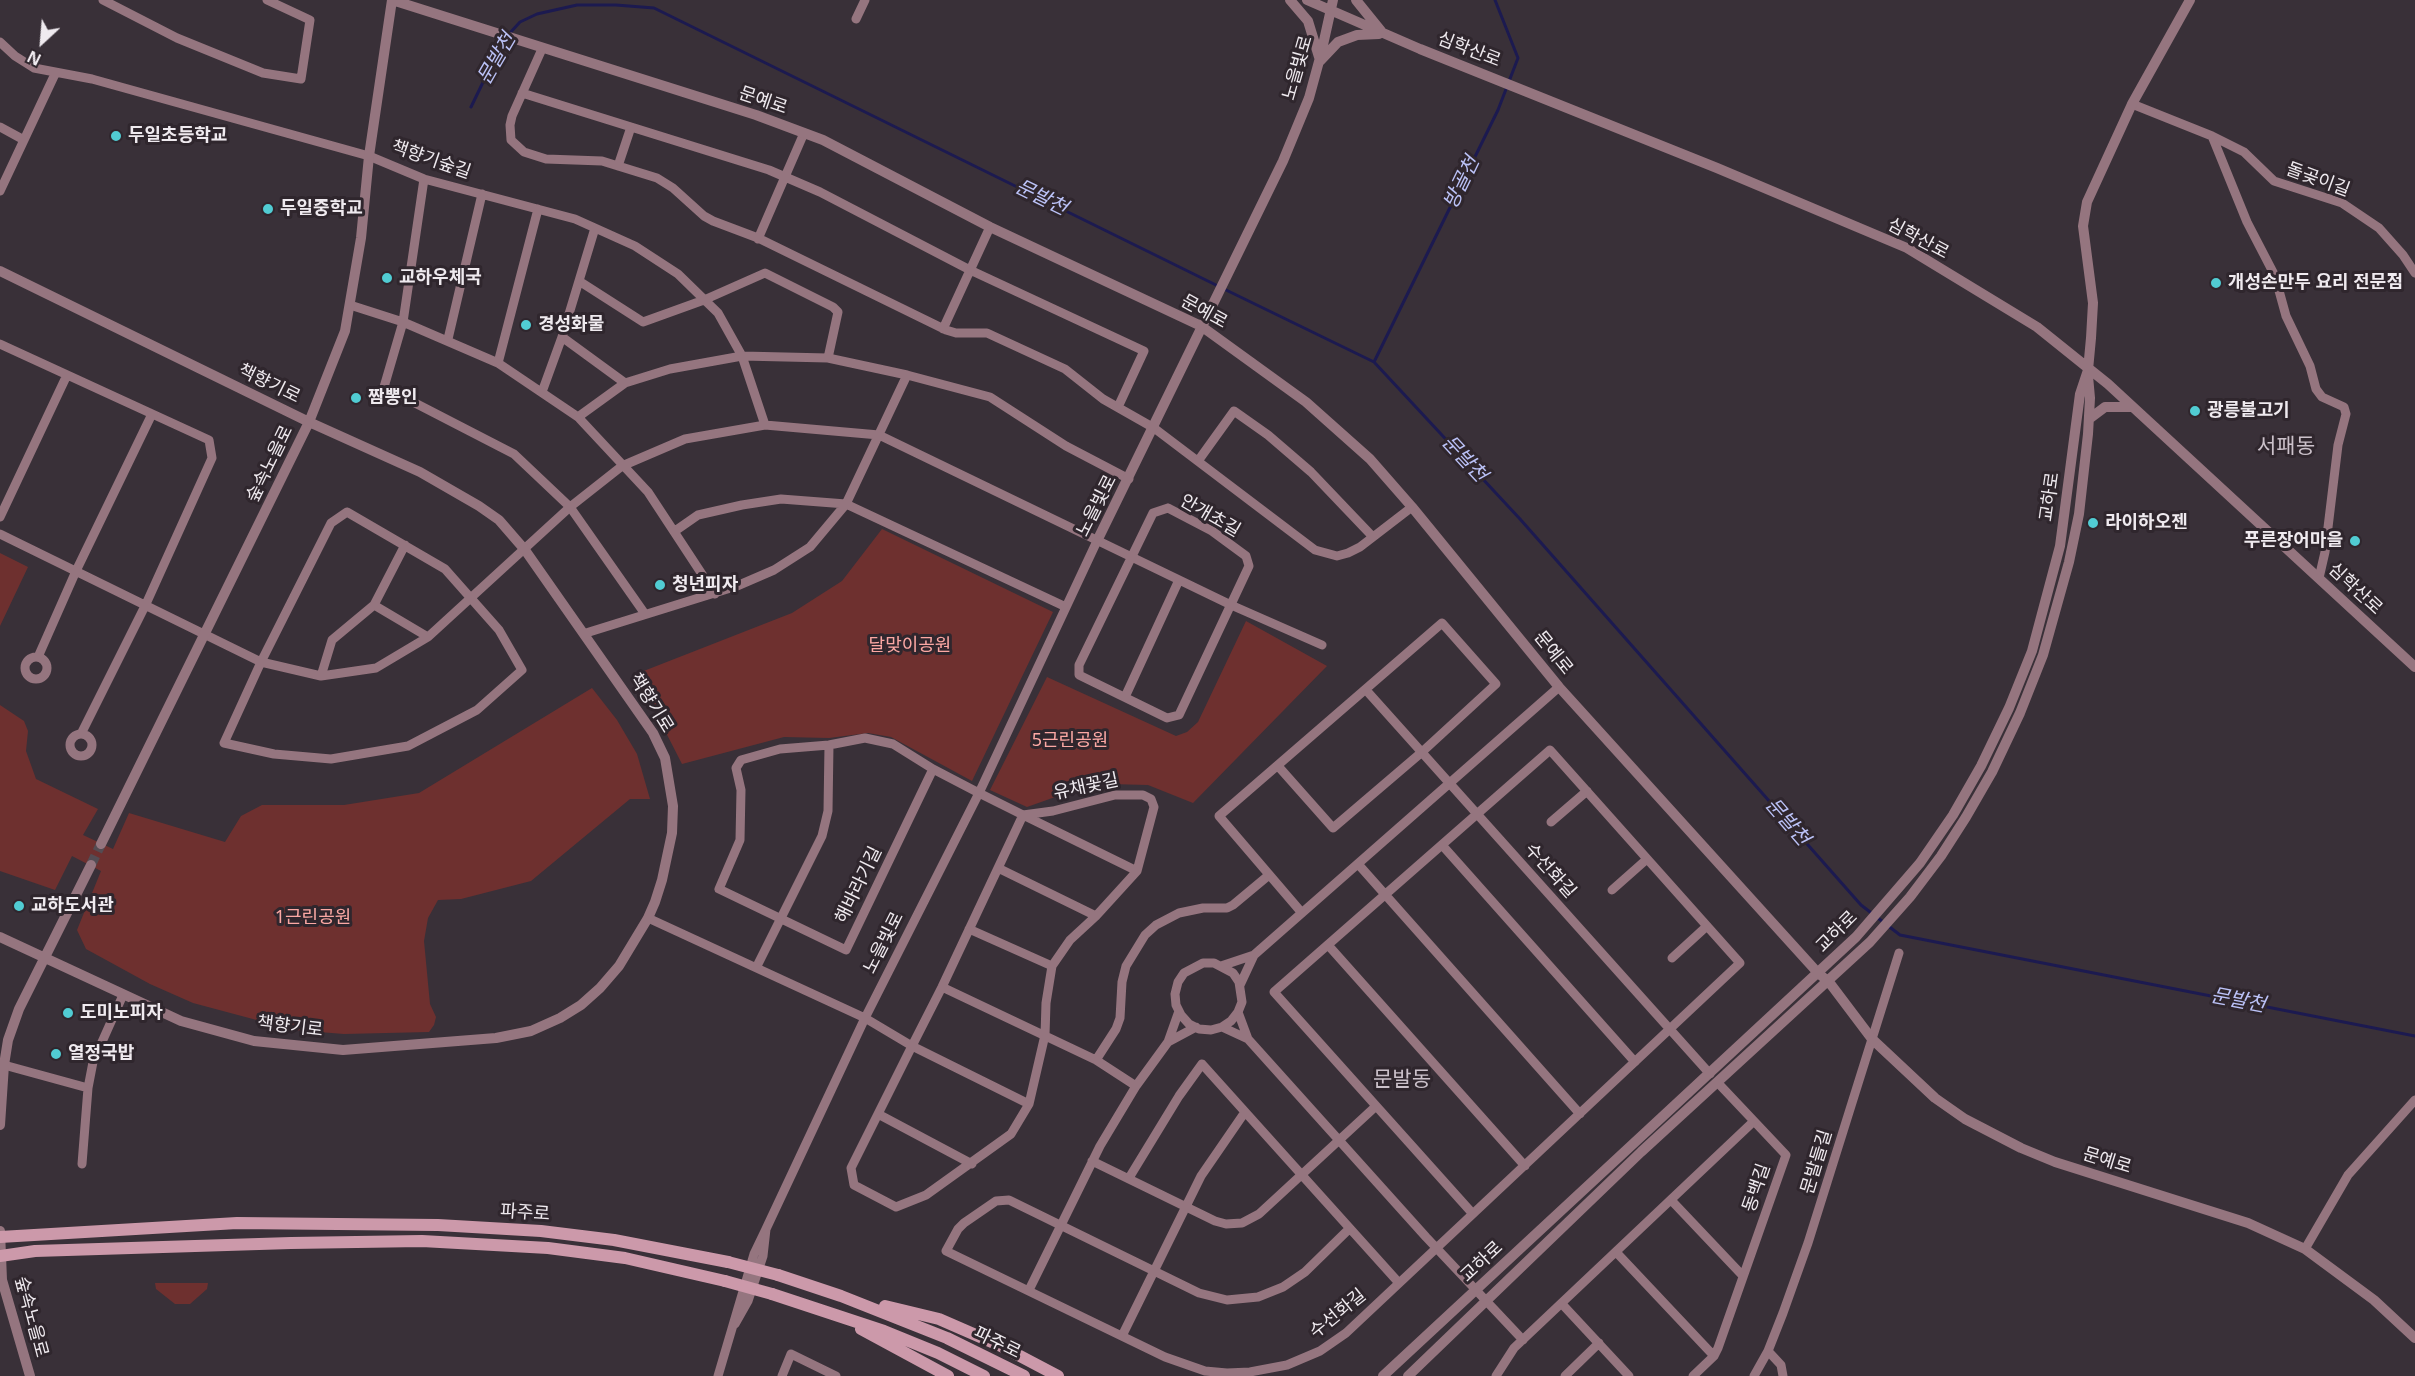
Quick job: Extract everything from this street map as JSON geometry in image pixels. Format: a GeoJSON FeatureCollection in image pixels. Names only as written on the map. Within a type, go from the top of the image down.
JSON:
{"type":"FeatureCollection","features":[{"type":"Feature","properties":{"kind":"main road","name":"파주로"},"geometry":{"type":"LineString","coordinates":[[0,1237],[237,1223],[438,1225],[614,1240],[728,1262],[778,1275],[841,1296],[947,1338],[1024,1376]]}},
{"type":"Feature","properties":{"kind":"main road","name":"파주로"},"geometry":{"type":"LineString","coordinates":[[0,1256],[58,1251],[422,1241],[548,1248],[625,1258],[772,1294],[831,1312],[938,1353],[984,1376]]}},
{"type":"Feature","properties":{"kind":"main road"},"geometry":{"type":"LineString","coordinates":[[841,1296],[939,1319],[1001,1346],[1058,1376]]}},
{"type":"Feature","properties":{"kind":"main road"},"geometry":{"type":"LineString","coordinates":[[831,1312],[948,1376]]}},
{"type":"Feature","properties":{"kind":"street"},"geometry":{"type":"LineString","coordinates":[[103,0],[177,38],[263,73],[301,79],[310,20],[267,0]]}},
{"type":"Feature","properties":{"kind":"street","name":"문예로"},"geometry":{"type":"LineString","coordinates":[[392,0],[756,115],[823,140],[990,227],[1201,326],[1306,402],[1370,459],[1559,687],[1818,974],[1829,982],[1872,1039],[1935,1098],[1965,1119],[2001,1139],[2055,1162],[2248,1223],[2305,1249],[2365,1293],[2415,1338]]}},
{"type":"Feature","properties":{"kind":"street","name":"숲속노을로"},"geometry":{"type":"LineString","coordinates":[[101,844],[309,422],[345,331],[361,238],[369,156],[392,0]]}},
{"type":"Feature","properties":{"kind":"street"},"geometry":{"type":"LineString","coordinates":[[856,19],[865,0]]}},
{"type":"Feature","properties":{"kind":"street"},"geometry":{"type":"LineString","coordinates":[[1290,0],[1308,21],[1319,61]]}},
{"type":"Feature","properties":{"kind":"street","name":"심학산로"},"geometry":{"type":"LineString","coordinates":[[1307,0],[1332,5],[1383,33],[1907,248],[2037,327],[2108,384],[2415,667]]}},
{"type":"Feature","properties":{"kind":"street"},"geometry":{"type":"LineString","coordinates":[[1356,0],[1383,33]]}},
{"type":"Feature","properties":{"kind":"street","name":"교하로"},"geometry":{"type":"LineString","coordinates":[[1408,1376],[1486,1300],[1870,942],[1898,912],[1941,856],[1987,781],[2020,713],[2043,655],[2069,562],[2077,524],[2089,419],[2088,370],[2093,303],[2083,226],[2087,202],[2132,104],[2190,0]]}},
{"type":"Feature","properties":{"kind":"street","name":"노을빛로"},"geometry":{"type":"LineString","coordinates":[[718,1376],[735,1324],[748,1301],[759,1267],[766,1229],[865,1018],[979,793],[1097,541],[1283,162],[1309,98],[1332,5]]}},
{"type":"Feature","properties":{"kind":"street"},"geometry":{"type":"LineString","coordinates":[[1319,61],[1338,42],[1357,35],[1383,33]]}},
{"type":"Feature","properties":{"kind":"street","name":"책향기숲길"},"geometry":{"type":"LineString","coordinates":[[0,42],[15,56],[34,68],[92,80],[369,156],[424,178],[575,219],[635,246],[678,274],[718,313],[742,356],[765,425]]}},
{"type":"Feature","properties":{"kind":"street"},"geometry":{"type":"LineString","coordinates":[[542,49],[510,125],[511,140],[524,152],[546,159],[602,162],[665,182],[704,216],[758,239],[943,329],[956,333],[978,332],[995,336],[1065,369],[1103,399],[1154,428],[1315,550],[1337,556],[1348,553],[1412,507]]}},
{"type":"Feature","properties":{"kind":"street"},"geometry":{"type":"LineString","coordinates":[[0,191],[55,74]]}},
{"type":"Feature","properties":{"kind":"street"},"geometry":{"type":"LineString","coordinates":[[522,93],[745,162],[784,177],[820,192],[970,270],[1144,351],[1118,407]]}},
{"type":"Feature","properties":{"kind":"street","name":"돌곶이길"},"geometry":{"type":"LineString","coordinates":[[2132,104],[2212,136],[2244,152],[2274,181],[2342,203],[2379,228],[2403,255],[2415,273]]}},
{"type":"Feature","properties":{"kind":"street"},"geometry":{"type":"LineString","coordinates":[[618,166],[631,127]]}},
{"type":"Feature","properties":{"kind":"street"},"geometry":{"type":"LineString","coordinates":[[0,128],[24,140]]}},
{"type":"Feature","properties":{"kind":"street"},"geometry":{"type":"LineString","coordinates":[[758,239],[804,133]]}},
{"type":"Feature","properties":{"kind":"street"},"geometry":{"type":"LineString","coordinates":[[2212,136],[2247,222],[2275,276],[2286,316],[2310,366],[2316,389],[2322,397],[2343,407],[2346,414],[2338,445],[2325,552],[2319,578]]}},
{"type":"Feature","properties":{"kind":"street"},"geometry":{"type":"LineString","coordinates":[[424,178],[404,322],[384,387],[514,454],[570,507],[645,614]]}},
{"type":"Feature","properties":{"kind":"street"},"geometry":{"type":"LineString","coordinates":[[448,339],[482,194]]}},
{"type":"Feature","properties":{"kind":"street"},"geometry":{"type":"LineString","coordinates":[[498,363],[538,209]]}},
{"type":"Feature","properties":{"kind":"street"},"geometry":{"type":"LineString","coordinates":[[943,329],[990,227]]}},
{"type":"Feature","properties":{"kind":"street"},"geometry":{"type":"LineString","coordinates":[[542,392],[562,337],[595,228]]}},
{"type":"Feature","properties":{"kind":"street","name":"책향기로"},"geometry":{"type":"LineString","coordinates":[[0,272],[309,422],[420,472],[499,520],[525,550],[586,633],[648,725],[665,759],[673,806],[672,833],[662,880],[648,918],[618,966],[600,988],[581,1005],[560,1018],[531,1031],[496,1038],[343,1050],[254,1041],[181,1021],[0,937]]}},
{"type":"Feature","properties":{"kind":"street"},"geometry":{"type":"LineString","coordinates":[[579,281],[643,322],[704,300],[765,273],[833,307],[838,312],[828,358]]}},
{"type":"Feature","properties":{"kind":"street"},"geometry":{"type":"LineString","coordinates":[[350,305],[448,339],[498,363],[578,417],[648,492],[715,594]]}},
{"type":"Feature","properties":{"kind":"street"},"geometry":{"type":"LineString","coordinates":[[562,337],[625,383]]}},
{"type":"Feature","properties":{"kind":"street"},"geometry":{"type":"LineString","coordinates":[[0,344],[209,440],[212,459],[146,604],[81,734]]}},
{"type":"Feature","properties":{"kind":"street"},"geometry":{"type":"LineString","coordinates":[[578,417],[625,383],[670,369],[742,356],[828,358],[907,375],[990,397],[1066,446],[1129,479]]}},
{"type":"Feature","properties":{"kind":"street","name":"교하로"},"geometry":{"type":"LineString","coordinates":[[1383,1376],[1818,974],[1861,932],[1920,863],[1953,815],[1981,766],[2009,708],[2032,651],[2060,546],[2080,394],[2088,370]]}},
{"type":"Feature","properties":{"kind":"street"},"geometry":{"type":"LineString","coordinates":[[0,518],[68,375]]}},
{"type":"Feature","properties":{"kind":"street"},"geometry":{"type":"LineString","coordinates":[[586,633],[715,594],[774,570],[810,547],[846,504],[907,375]]}},
{"type":"Feature","properties":{"kind":"street"},"geometry":{"type":"LineString","coordinates":[[2089,419],[2105,407],[2132,407]]}},
{"type":"Feature","properties":{"kind":"street"},"geometry":{"type":"LineString","coordinates":[[1198,461],[1234,411],[1268,435],[1311,472],[1373,537]]}},
{"type":"Feature","properties":{"kind":"street"},"geometry":{"type":"LineString","coordinates":[[38,657],[76,571],[152,414]]}},
{"type":"Feature","properties":{"kind":"street"},"geometry":{"type":"LineString","coordinates":[[0,534],[261,662],[321,676],[376,669],[428,637],[570,507],[622,466],[685,439],[765,425],[879,435],[1231,605],[1322,645]]}},
{"type":"Feature","properties":{"kind":"street"},"geometry":{"type":"LineString","coordinates":[[675,531],[698,515],[762,502],[781,499],[846,504],[1066,607]]}},
{"type":"Feature","properties":{"kind":"street","name":"안개초길"},"geometry":{"type":"LineString","coordinates":[[1168,508],[1212,531],[1246,556],[1249,566],[1231,605],[1179,715],[1167,718],[1079,675],[1078,665],[1153,513],[1168,508]]}},
{"type":"Feature","properties":{"kind":"street"},"geometry":{"type":"LineString","coordinates":[[347,512],[405,545],[445,569],[473,598],[499,630],[522,670],[477,710],[408,746],[331,759],[274,754],[224,743],[261,662],[331,523],[347,512]]}},
{"type":"Feature","properties":{"kind":"street"},"geometry":{"type":"LineString","coordinates":[[321,676],[332,640],[374,605],[405,545]]}},
{"type":"Feature","properties":{"kind":"street"},"geometry":{"type":"LineString","coordinates":[[1125,697],[1179,580]]}},
{"type":"Feature","properties":{"kind":"street"},"geometry":{"type":"LineString","coordinates":[[374,605],[428,637]]}},
{"type":"Feature","properties":{"kind":"street"},"geometry":{"type":"LineString","coordinates":[[1278,766],[1334,828],[1496,684],[1442,623],[1219,816],[1302,913]]}},
{"type":"Feature","properties":{"kind":"street"},"geometry":{"type":"LineString","coordinates":[[1221,966],[1254,955],[1559,687]]}},
{"type":"Feature","properties":{"kind":"street","name":"수선화길"},"geometry":{"type":"LineString","coordinates":[[1366,690],[1710,1074]]}},
{"type":"Feature","properties":{"kind":"street","name":"해바라기길"},"geometry":{"type":"LineString","coordinates":[[933,769],[846,950],[719,889],[740,840],[741,790],[736,768],[741,760],[780,749],[829,745],[865,738],[893,744],[933,769],[979,793]]}},
{"type":"Feature","properties":{"kind":"street"},"geometry":{"type":"LineString","coordinates":[[757,966],[822,836],[828,811],[829,745]]}},
{"type":"Feature","properties":{"kind":"street","name":"수선화길"},"geometry":{"type":"LineString","coordinates":[[1349,1229],[1295,1280],[1269,1294],[1227,1300],[1199,1293],[1009,1200],[1002,1199],[964,1223],[958,1229],[946,1251],[1165,1358],[1205,1371],[1227,1373],[1272,1369],[1305,1358],[1335,1342],[1525,1166],[1740,963],[1550,750],[1274,992],[1473,1214]]}},
{"type":"Feature","properties":{"kind":"street","name":"수선화길"},"geometry":{"type":"LineString","coordinates":[[1551,822],[1587,791]]}},
{"type":"Feature","properties":{"kind":"street","name":"유채꽃길"},"geometry":{"type":"LineString","coordinates":[[979,793],[1137,871]]}},
{"type":"Feature","properties":{"kind":"street","name":"유채꽃길"},"geometry":{"type":"LineString","coordinates":[[1114,795],[1143,795],[1151,799],[1154,807],[1137,871],[1096,916],[1070,940],[1052,966],[1046,1003],[1045,1035],[1029,1104],[1011,1134],[926,1195],[896,1207],[854,1185],[851,1168],[942,987],[1023,815],[1053,811],[1114,795]]}},
{"type":"Feature","properties":{"kind":"street"},"geometry":{"type":"LineString","coordinates":[[1442,846],[1635,1062]]}},
{"type":"Feature","properties":{"kind":"street"},"geometry":{"type":"LineString","coordinates":[[1612,890],[1647,859]]}},
{"type":"Feature","properties":{"kind":"street"},"geometry":{"type":"LineString","coordinates":[[1358,864],[1384,896],[1580,1114]]}},
{"type":"Feature","properties":{"kind":"street"},"geometry":{"type":"LineString","coordinates":[[0,1125],[8,1040],[19,1009],[46,959],[90,865]]}},
{"type":"Feature","properties":{"kind":"street"},"geometry":{"type":"LineString","coordinates":[[998,868],[1096,916]]}},
{"type":"Feature","properties":{"kind":"street"},"geometry":{"type":"LineString","coordinates":[[1096,1060],[1116,1029],[1122,1008],[1122,982],[1126,966],[1145,935],[1156,925],[1179,913],[1203,908],[1227,908],[1269,874]]}},
{"type":"Feature","properties":{"kind":"street"},"geometry":{"type":"LineString","coordinates":[[648,918],[757,966],[865,1018],[912,1046],[1029,1104]]}},
{"type":"Feature","properties":{"kind":"street"},"geometry":{"type":"LineString","coordinates":[[1672,958],[1707,926]]}},
{"type":"Feature","properties":{"kind":"street"},"geometry":{"type":"LineString","coordinates":[[969,929],[1052,966]]}},
{"type":"Feature","properties":{"kind":"street"},"geometry":{"type":"LineString","coordinates":[[1328,945],[1525,1166]]}},
{"type":"Feature","properties":{"kind":"street","name":"문발들길"},"geometry":{"type":"LineString","coordinates":[[1754,1376],[1768,1351],[1783,1313],[1823,1198],[1899,953]]}},
{"type":"Feature","properties":{"kind":"street"},"geometry":{"type":"LineString","coordinates":[[1240,985],[1254,955]]}},
{"type":"Feature","properties":{"kind":"street"},"geometry":{"type":"LineString","coordinates":[[1203,963],[1221,966],[1233,973],[1240,985],[1242,1002],[1238,1012],[1232,1021],[1222,1027],[1211,1030],[1196,1027],[1189,1023],[1179,1011],[1175,994],[1178,982],[1185,973],[1203,963]]}},
{"type":"Feature","properties":{"kind":"street"},"geometry":{"type":"LineString","coordinates":[[942,987],[1096,1060],[1136,1086]]}},
{"type":"Feature","properties":{"kind":"street"},"geometry":{"type":"LineString","coordinates":[[82,1164],[88,1088],[93,1062],[123,994]]}},
{"type":"Feature","properties":{"kind":"street"},"geometry":{"type":"LineString","coordinates":[[1029,1290],[1092,1161],[1136,1086],[1168,1042],[1179,1011]]}},
{"type":"Feature","properties":{"kind":"street"},"geometry":{"type":"LineString","coordinates":[[1238,1012],[1248,1039],[1436,1248],[1523,1340]]}},
{"type":"Feature","properties":{"kind":"street"},"geometry":{"type":"LineString","coordinates":[[1168,1042],[1196,1027]]}},
{"type":"Feature","properties":{"kind":"street"},"geometry":{"type":"LineString","coordinates":[[1222,1027],[1248,1039]]}},
{"type":"Feature","properties":{"kind":"street"},"geometry":{"type":"LineString","coordinates":[[1129,1178],[1179,1096],[1202,1064],[1399,1283]]}},
{"type":"Feature","properties":{"kind":"street"},"geometry":{"type":"LineString","coordinates":[[4,1065],[88,1088]]}},
{"type":"Feature","properties":{"kind":"street","name":"동백길"},"geometry":{"type":"LineString","coordinates":[[1694,1376],[1714,1356],[1785,1155],[1718,1083]]}},
{"type":"Feature","properties":{"kind":"street"},"geometry":{"type":"LineString","coordinates":[[2305,1249],[2348,1175],[2415,1100]]}},
{"type":"Feature","properties":{"kind":"street"},"geometry":{"type":"LineString","coordinates":[[1092,1161],[1226,1224],[1242,1223],[1259,1214],[1375,1107]]}},
{"type":"Feature","properties":{"kind":"street"},"geometry":{"type":"LineString","coordinates":[[1122,1336],[1213,1157],[1245,1112]]}},
{"type":"Feature","properties":{"kind":"street"},"geometry":{"type":"LineString","coordinates":[[878,1114],[972,1164]]}},
{"type":"Feature","properties":{"kind":"street"},"geometry":{"type":"LineString","coordinates":[[1496,1376],[1514,1348],[1754,1121]]}},
{"type":"Feature","properties":{"kind":"street"},"geometry":{"type":"LineString","coordinates":[[1671,1200],[1743,1276]]}},
{"type":"Feature","properties":{"kind":"street","name":"숲속노을로"},"geometry":{"type":"LineString","coordinates":[[0,1231],[2,1280],[30,1376]]}},
{"type":"Feature","properties":{"kind":"street"},"geometry":{"type":"LineString","coordinates":[[1616,1252],[1714,1356]]}},
{"type":"Feature","properties":{"kind":"street"},"geometry":{"type":"LineString","coordinates":[[1562,1304],[1629,1376]]}},
{"type":"Feature","properties":{"kind":"street"},"geometry":{"type":"LineString","coordinates":[[1565,1376],[1599,1343]]}},
{"type":"Feature","properties":{"kind":"street"},"geometry":{"type":"LineString","coordinates":[[1768,1351],[1781,1365],[1783,1376]]}},
{"type":"Feature","properties":{"kind":"street"},"geometry":{"type":"LineString","coordinates":[[782,1376],[791,1354],[836,1376]]}},
{"type":"Feature","properties":{"kind":"green space","name":"달맞이공원"},"geometry":{"type":"Polygon","coordinates":[[[882,529],[1053,612],[972,781],[891,737],[868,733],[829,738],[784,737],[682,764],[636,674],[792,613],[842,581],[882,529]]]}},
{"type":"Feature","properties":{"kind":"green space"},"geometry":{"type":"Polygon","coordinates":[[[0,553],[28,567],[0,626],[0,553]]]}},
{"type":"Feature","properties":{"kind":"green space","name":"5근린공원"},"geometry":{"type":"Polygon","coordinates":[[[1246,621],[1327,666],[1193,803],[1148,785],[1109,784],[1075,790],[1027,807],[990,790],[1047,677],[1176,736],[1187,732],[1198,722],[1246,621]]]}},
{"type":"Feature","properties":{"kind":"green space","name":"1근린공원"},"geometry":{"type":"Polygon","coordinates":[[[592,688],[617,720],[637,754],[650,799],[630,799],[531,881],[461,899],[438,900],[428,918],[424,941],[430,1004],[436,1017],[429,1032],[344,1034],[294,1030],[193,1003],[150,984],[86,949],[77,930],[101,871],[72,856],[55,890],[0,871],[0,705],[24,721],[28,731],[26,751],[36,779],[98,809],[83,835],[113,849],[129,813],[225,842],[241,816],[262,805],[344,805],[419,793],[592,688]]]}},
{"type":"Feature","properties":{"kind":"green space"},"geometry":{"type":"Polygon","coordinates":[[[155,1283],[208,1283],[207,1289],[190,1304],[175,1304],[156,1289],[155,1283]]]}},
{"type":"Feature","properties":{"kind":"waterway","name":"방골천"},"geometry":{"type":"LineString","coordinates":[[1374,362],[1498,110],[1518,58],[1495,0]]}},
{"type":"Feature","properties":{"kind":"waterway","name":"문발천"},"geometry":{"type":"LineString","coordinates":[[509,34],[520,22],[537,14],[577,5],[654,8],[1218,286]]}},
{"type":"Feature","properties":{"kind":"waterway","name":"문발천"},"geometry":{"type":"LineString","coordinates":[[471,107],[504,39]]}},
{"type":"Feature","properties":{"kind":"waterway","name":"문발천"},"geometry":{"type":"LineString","coordinates":[[1224,289],[1374,362],[1520,519],[1861,905],[1900,935],[2415,1036]]}},
{"type":"Feature","properties":{"kind":"tunnel"},"geometry":{"type":"LineString","coordinates":[[91,865],[101,844]]}},
{"type":"Feature","properties":{"kind":"place","name":"두일초등학교"},"geometry":{"type":"Point","coordinates":[116,136]}},
{"type":"Feature","properties":{"kind":"place","name":"두일중학교"},"geometry":{"type":"Point","coordinates":[268,209]}},
{"type":"Feature","properties":{"kind":"place","name":"교하우체국"},"geometry":{"type":"Point","coordinates":[387,278]}},
{"type":"Feature","properties":{"kind":"place","name":"개성손만두 요리 전문점"},"geometry":{"type":"Point","coordinates":[2216,283]}},
{"type":"Feature","properties":{"kind":"place","name":"경성화물"},"geometry":{"type":"Point","coordinates":[526,325]}},
{"type":"Feature","properties":{"kind":"place","name":"짬뽕인"},"geometry":{"type":"Point","coordinates":[356,398]}},
{"type":"Feature","properties":{"kind":"place","name":"광릉불고기"},"geometry":{"type":"Point","coordinates":[2195,411]}},
{"type":"Feature","properties":{"kind":"place","name":"라이하오젠"},"geometry":{"type":"Point","coordinates":[2093,523]}},
{"type":"Feature","properties":{"kind":"place","name":"푸른장어마을"},"geometry":{"type":"Point","coordinates":[2355,541]}},
{"type":"Feature","properties":{"kind":"place","name":"청년피자"},"geometry":{"type":"Point","coordinates":[660,585]}},
{"type":"Feature","properties":{"kind":"place","name":"교하도서관"},"geometry":{"type":"Point","coordinates":[19,906]}},
{"type":"Feature","properties":{"kind":"place","name":"도미노피자"},"geometry":{"type":"Point","coordinates":[68,1013]}},
{"type":"Feature","properties":{"kind":"place","name":"열정국밥"},"geometry":{"type":"Point","coordinates":[56,1054]}},
{"type":"Feature","properties":{"kind":"district","name":"서패동"},"geometry":{"type":"Point","coordinates":[2286,447]}},
{"type":"Feature","properties":{"kind":"district","name":"문발동"},"geometry":{"type":"Point","coordinates":[1402,1080]}}]}
